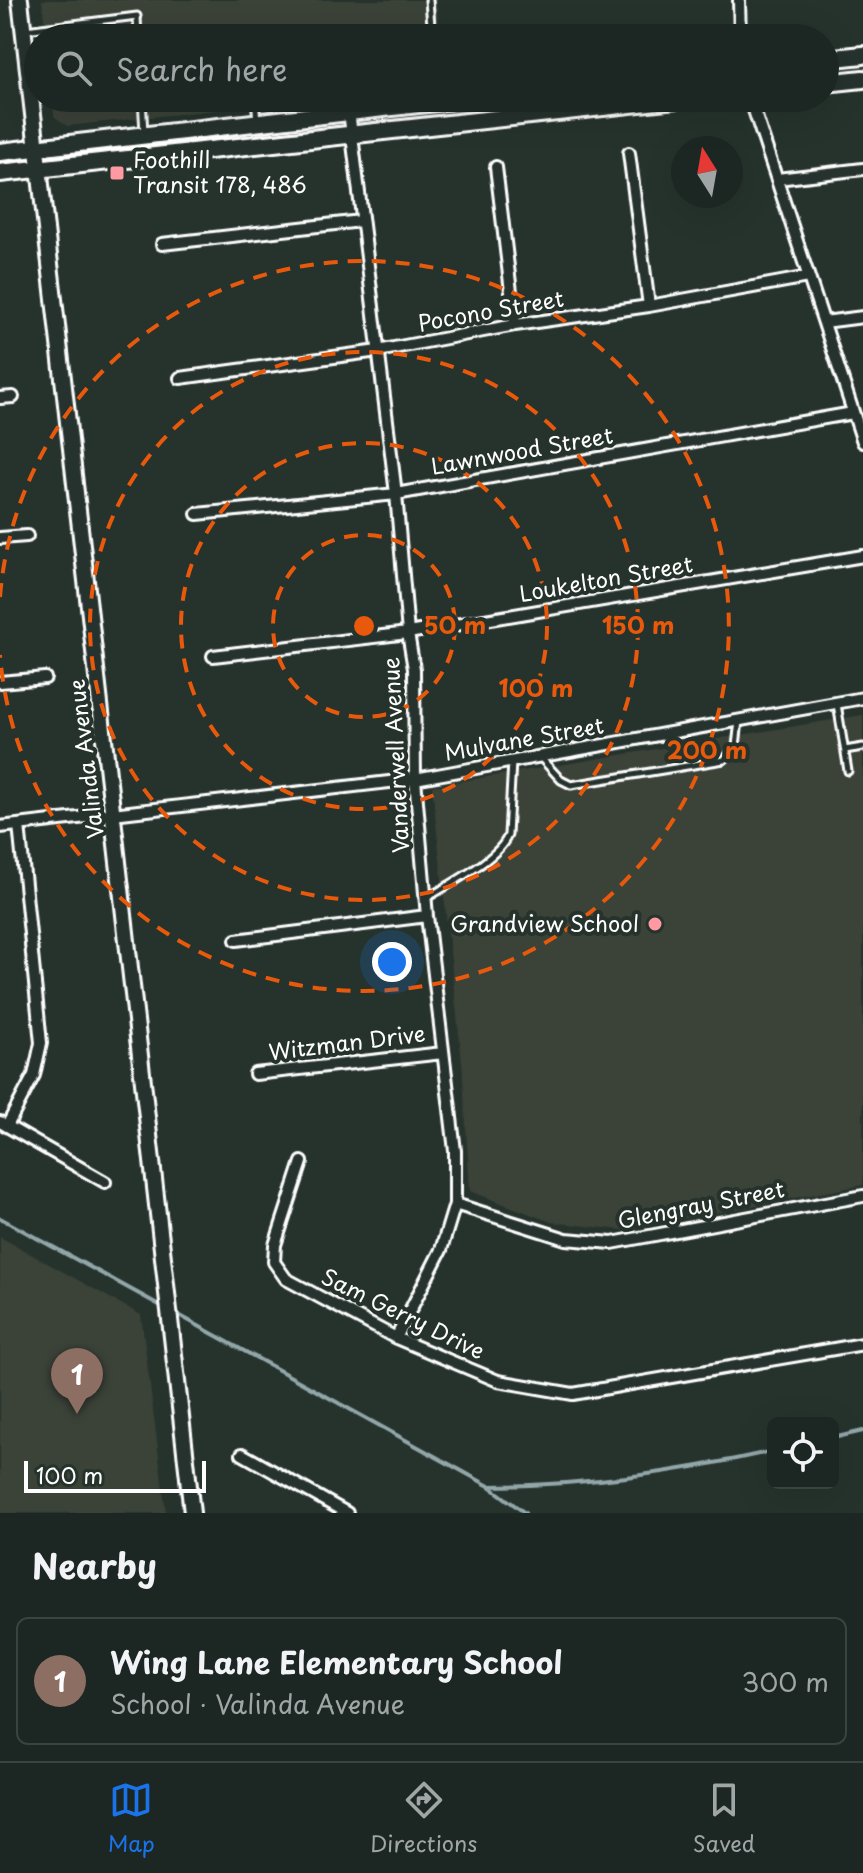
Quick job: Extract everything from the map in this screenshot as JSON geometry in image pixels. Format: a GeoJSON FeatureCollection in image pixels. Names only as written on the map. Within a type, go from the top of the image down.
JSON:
{"type":"FeatureCollection","features":[{"type":"Feature","properties":{"kind":"main road","name":"Valinda Avenue"},"geometry":{"type":"LineString","coordinates":[[20,0],[24,30]]}},
{"type":"Feature","properties":{"kind":"main road"},"geometry":{"type":"LineString","coordinates":[[839,58],[863,55]]}},
{"type":"Feature","properties":{"kind":"main road"},"geometry":{"type":"LineString","coordinates":[[839,82],[863,79]]}},
{"type":"Feature","properties":{"kind":"main road","name":"Valinda Avenue"},"geometry":{"type":"LineString","coordinates":[[33,112],[192,1513]]}},
{"type":"Feature","properties":{"kind":"main road"},"geometry":{"type":"LineString","coordinates":[[0,152],[341,112]]}},
{"type":"Feature","properties":{"kind":"main road"},"geometry":{"type":"LineString","coordinates":[[0,173],[559,112]]}},
{"type":"Feature","properties":{"kind":"street"},"geometry":{"type":"LineString","coordinates":[[739,0],[740,24]]}},
{"type":"Feature","properties":{"kind":"street","name":"Vanderwell Avenue"},"geometry":{"type":"LineString","coordinates":[[349,112],[414,669],[415,779],[427,916],[455,1151],[455,1204],[441,1250],[396,1338]]}},
{"type":"Feature","properties":{"kind":"street"},"geometry":{"type":"LineString","coordinates":[[755,112],[863,442]]}},
{"type":"Feature","properties":{"kind":"street"},"geometry":{"type":"LineString","coordinates":[[629,153],[649,306]]}},
{"type":"Feature","properties":{"kind":"street"},"geometry":{"type":"LineString","coordinates":[[496,167],[515,325]]}},
{"type":"Feature","properties":{"kind":"street"},"geometry":{"type":"LineString","coordinates":[[777,179],[863,169]]}},
{"type":"Feature","properties":{"kind":"street"},"geometry":{"type":"LineString","coordinates":[[162,244],[361,221]]}},
{"type":"Feature","properties":{"kind":"street","name":"Pocono Street"},"geometry":{"type":"LineString","coordinates":[[180,378],[378,351],[808,277]]}},
{"type":"Feature","properties":{"kind":"street"},"geometry":{"type":"LineString","coordinates":[[824,322],[863,317]]}},
{"type":"Feature","properties":{"kind":"street"},"geometry":{"type":"LineString","coordinates":[[0,398],[13,397]]}},
{"type":"Feature","properties":{"kind":"street","name":"Lawnwood Street"},"geometry":{"type":"LineString","coordinates":[[197,514],[396,494],[853,413]]}},
{"type":"Feature","properties":{"kind":"street"},"geometry":{"type":"LineString","coordinates":[[0,538],[27,536]]}},
{"type":"Feature","properties":{"kind":"street","name":"Loukelton Street"},"geometry":{"type":"LineString","coordinates":[[213,656],[408,633],[863,556]]}},
{"type":"Feature","properties":{"kind":"street"},"geometry":{"type":"LineString","coordinates":[[0,682],[45,678]]}},
{"type":"Feature","properties":{"kind":"street","name":"Mulvane Street"},"geometry":{"type":"LineString","coordinates":[[0,827],[415,779],[863,698]]}},
{"type":"Feature","properties":{"kind":"street"},"geometry":{"type":"LineString","coordinates":[[19,825],[41,1043],[34,1075],[3,1124],[105,1182]]}},
{"type":"Feature","properties":{"kind":"street"},"geometry":{"type":"LineString","coordinates":[[236,940],[427,916]]}},
{"type":"Feature","properties":{"kind":"street","name":"Witzman Drive"},"geometry":{"type":"LineString","coordinates":[[255,1074],[443,1053]]}},
{"type":"Feature","properties":{"kind":"street","name":"Sam Gerry Drive"},"geometry":{"type":"LineString","coordinates":[[302,1162],[275,1245],[274,1262],[286,1279],[396,1338],[498,1381],[573,1394],[863,1344]]}},
{"type":"Feature","properties":{"kind":"street","name":"Glengray Street"},"geometry":{"type":"LineString","coordinates":[[455,1204],[566,1239],[612,1243],[863,1196]]}},
{"type":"Feature","properties":{"kind":"street"},"geometry":{"type":"LineString","coordinates":[[242,1454],[347,1513]]}},
{"type":"Feature","properties":{"kind":"lane"},"geometry":{"type":"LineString","coordinates":[[429,0],[431,24]]}},
{"type":"Feature","properties":{"kind":"lane"},"geometry":{"type":"LineString","coordinates":[[72,24],[137,16],[137,24]]}},
{"type":"Feature","properties":{"kind":"lane"},"geometry":{"type":"LineString","coordinates":[[143,112],[144,135]]}},
{"type":"Feature","properties":{"kind":"lane"},"geometry":{"type":"LineString","coordinates":[[256,112],[257,122]]}},
{"type":"Feature","properties":{"kind":"lane"},"geometry":{"type":"LineString","coordinates":[[837,703],[848,771]]}},
{"type":"Feature","properties":{"kind":"lane"},"geometry":{"type":"LineString","coordinates":[[539,756],[561,780],[571,785],[652,773],[724,760],[736,746],[739,720]]}},
{"type":"Feature","properties":{"kind":"lane"},"geometry":{"type":"LineString","coordinates":[[845,750],[863,747]]}},
{"type":"Feature","properties":{"kind":"lane"},"geometry":{"type":"LineString","coordinates":[[426,898],[472,870],[505,843],[512,761]]}},
{"type":"Feature","properties":{"kind":"shaded area"},"geometry":{"type":"Polygon","coordinates":[[[42,0],[436,0],[439,24],[45,24],[42,0]]]}},
{"type":"Feature","properties":{"kind":"shaded area"},"geometry":{"type":"Polygon","coordinates":[[[54,112],[197,112],[67,126],[54,116],[54,112]]]}},
{"type":"Feature","properties":{"kind":"shaded area","name":"Grandview School"},"geometry":{"type":"Polygon","coordinates":[[[863,715],[863,1185],[623,1230],[551,1222],[470,1191],[462,1062],[432,786],[863,715]]]}},
{"type":"Feature","properties":{"kind":"shaded area"},"geometry":{"type":"Polygon","coordinates":[[[0,1237],[141,1315],[166,1513],[0,1513],[0,1237]]]}},
{"type":"Feature","properties":{"kind":"waterway"},"geometry":{"type":"LineString","coordinates":[[0,1218],[163,1307]]}},
{"type":"Feature","properties":{"kind":"waterway"},"geometry":{"type":"LineString","coordinates":[[175,1313],[489,1486],[632,1476],[767,1452]]}},
{"type":"Feature","properties":{"kind":"waterway"},"geometry":{"type":"LineString","coordinates":[[839,1437],[863,1431]]}},
{"type":"Feature","properties":{"kind":"waterway"},"geometry":{"type":"LineString","coordinates":[[489,1486],[525,1513]]}},
{"type":"Feature","properties":{"kind":"place","name":"Foothill Transit 178, 486"},"geometry":{"type":"Point","coordinates":[117,173]}},
{"type":"Feature","properties":{"kind":"place","name":"Grandview School"},"geometry":{"type":"Point","coordinates":[655,924]}},
{"type":"Feature","properties":{"kind":"place","name":"Wing Lane Elementary School"},"geometry":{"type":"Point","coordinates":[77,1414]}}]}
